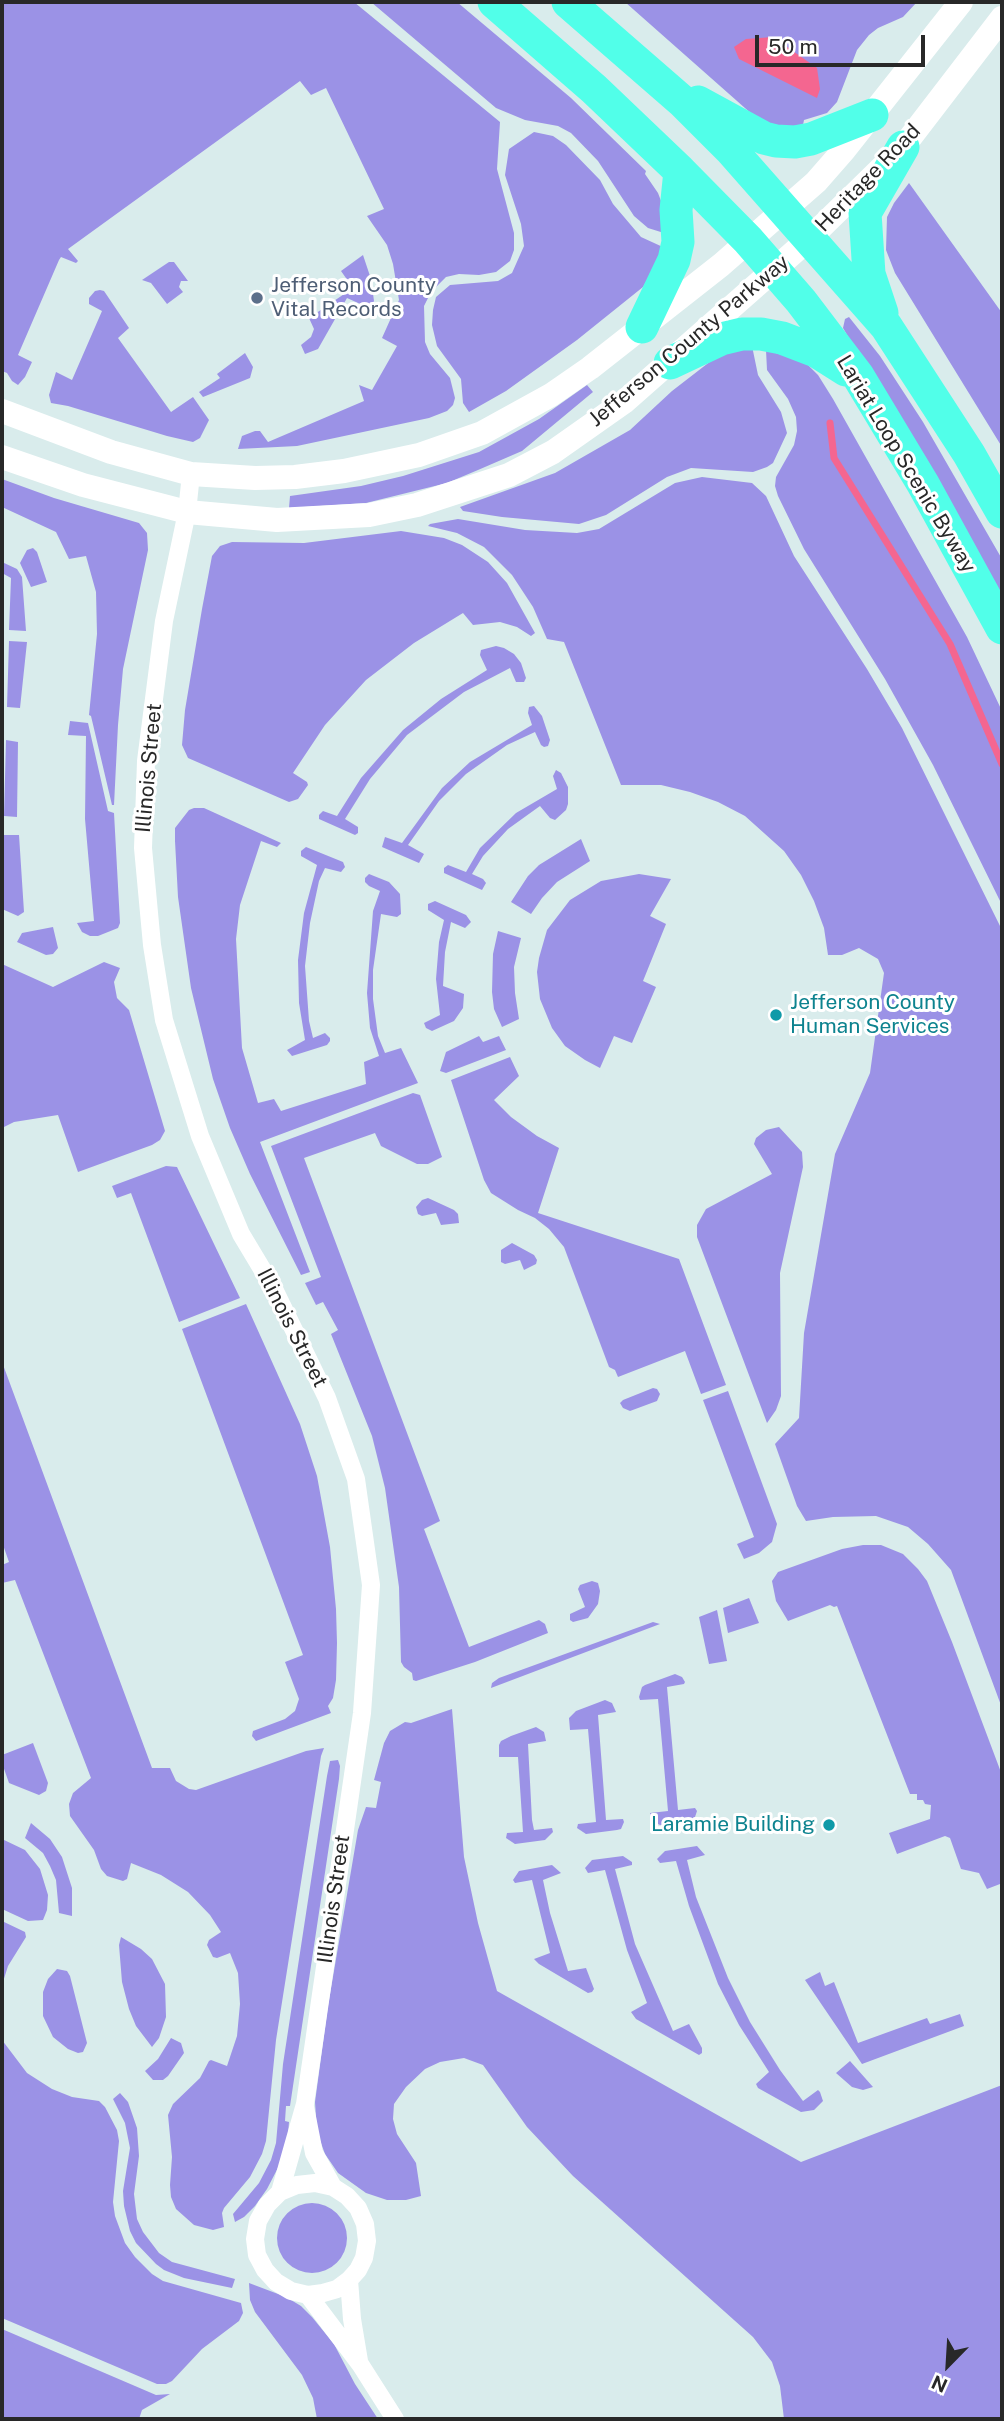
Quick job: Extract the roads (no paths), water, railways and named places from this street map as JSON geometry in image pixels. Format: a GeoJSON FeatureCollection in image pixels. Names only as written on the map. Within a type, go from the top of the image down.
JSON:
{"type":"FeatureCollection","features":[{"type":"Feature","properties":{"kind":"highway","name":"Lariat Loop Scenic Byway"},"geometry":{"type":"LineString","coordinates":[[494,2],[594,89],[680,171],[748,240],[828,336],[858,376],[923,484],[1002,628]]}},
{"type":"Feature","properties":{"kind":"highway"},"geometry":{"type":"LineString","coordinates":[[568,2],[659,80],[731,150],[886,326],[969,454],[1002,512]]}},
{"type":"Feature","properties":{"kind":"highway"},"geometry":{"type":"LineString","coordinates":[[659,80],[764,138],[776,141],[811,139],[872,114]]}},
{"type":"Feature","properties":{"kind":"highway"},"geometry":{"type":"LineString","coordinates":[[886,326],[869,274],[865,213],[903,147]]}},
{"type":"Feature","properties":{"kind":"highway"},"geometry":{"type":"LineString","coordinates":[[642,327],[676,251],[680,171]]}},
{"type":"Feature","properties":{"kind":"highway"},"geometry":{"type":"LineString","coordinates":[[670,363],[721,339],[742,334],[761,334],[782,338],[816,351],[858,376]]}},
{"type":"Feature","properties":{"kind":"street","name":"Heritage Road"},"geometry":{"type":"LineString","coordinates":[[748,240],[816,182],[961,2]]}},
{"type":"Feature","properties":{"kind":"street","name":"Heritage Road"},"geometry":{"type":"LineString","coordinates":[[810,238],[903,147],[1002,18]]}},
{"type":"Feature","properties":{"kind":"street","name":"Jefferson County Parkway"},"geometry":{"type":"LineString","coordinates":[[2,457],[83,485],[187,512],[265,519],[325,519],[369,515],[417,505],[509,475],[553,452],[624,402],[810,238]]}},
{"type":"Feature","properties":{"kind":"street","name":"Jefferson County Parkway"},"geometry":{"type":"LineString","coordinates":[[2,411],[111,452],[191,474],[255,478],[295,477],[344,471],[419,455],[482,433],[561,388],[642,327],[748,240]]}},
{"type":"Feature","properties":{"kind":"street","name":"Illinois Street"},"geometry":{"type":"LineString","coordinates":[[191,474],[187,512],[164,621],[146,761],[143,848],[152,945],[164,1020],[200,1136],[241,1234],[274,1289],[327,1398],[356,1479],[371,1585],[362,1713],[305,2104],[280,2192]]}},
{"type":"Feature","properties":{"kind":"street"},"geometry":{"type":"LineString","coordinates":[[305,2104],[314,2153],[332,2187]]}},
{"type":"Feature","properties":{"kind":"street"},"geometry":{"type":"LineString","coordinates":[[315,2183],[332,2187],[352,2202],[365,2224],[367,2241],[364,2258],[349,2280],[337,2288],[308,2295],[291,2291],[276,2282],[257,2255],[255,2239],[258,2221],[267,2205],[280,2192],[297,2185],[315,2183]]}},
{"type":"Feature","properties":{"kind":"street"},"geometry":{"type":"LineString","coordinates":[[349,2280],[360,2364]]}},
{"type":"Feature","properties":{"kind":"street"},"geometry":{"type":"LineString","coordinates":[[308,2295],[360,2364],[395,2419]]}},
{"type":"Feature","properties":{"kind":"waterway"},"geometry":{"type":"LineString","coordinates":[[830,423],[834,458],[950,644],[1002,764]]}},
{"type":"Feature","properties":{"kind":"place","name":"Jefferson County Vital Records"},"geometry":{"type":"Point","coordinates":[257,298]}},
{"type":"Feature","properties":{"kind":"place","name":"Jefferson County Human Services"},"geometry":{"type":"Point","coordinates":[776,1015]}},
{"type":"Feature","properties":{"kind":"place","name":"Laramie Building"},"geometry":{"type":"Point","coordinates":[829,1825]}}]}
